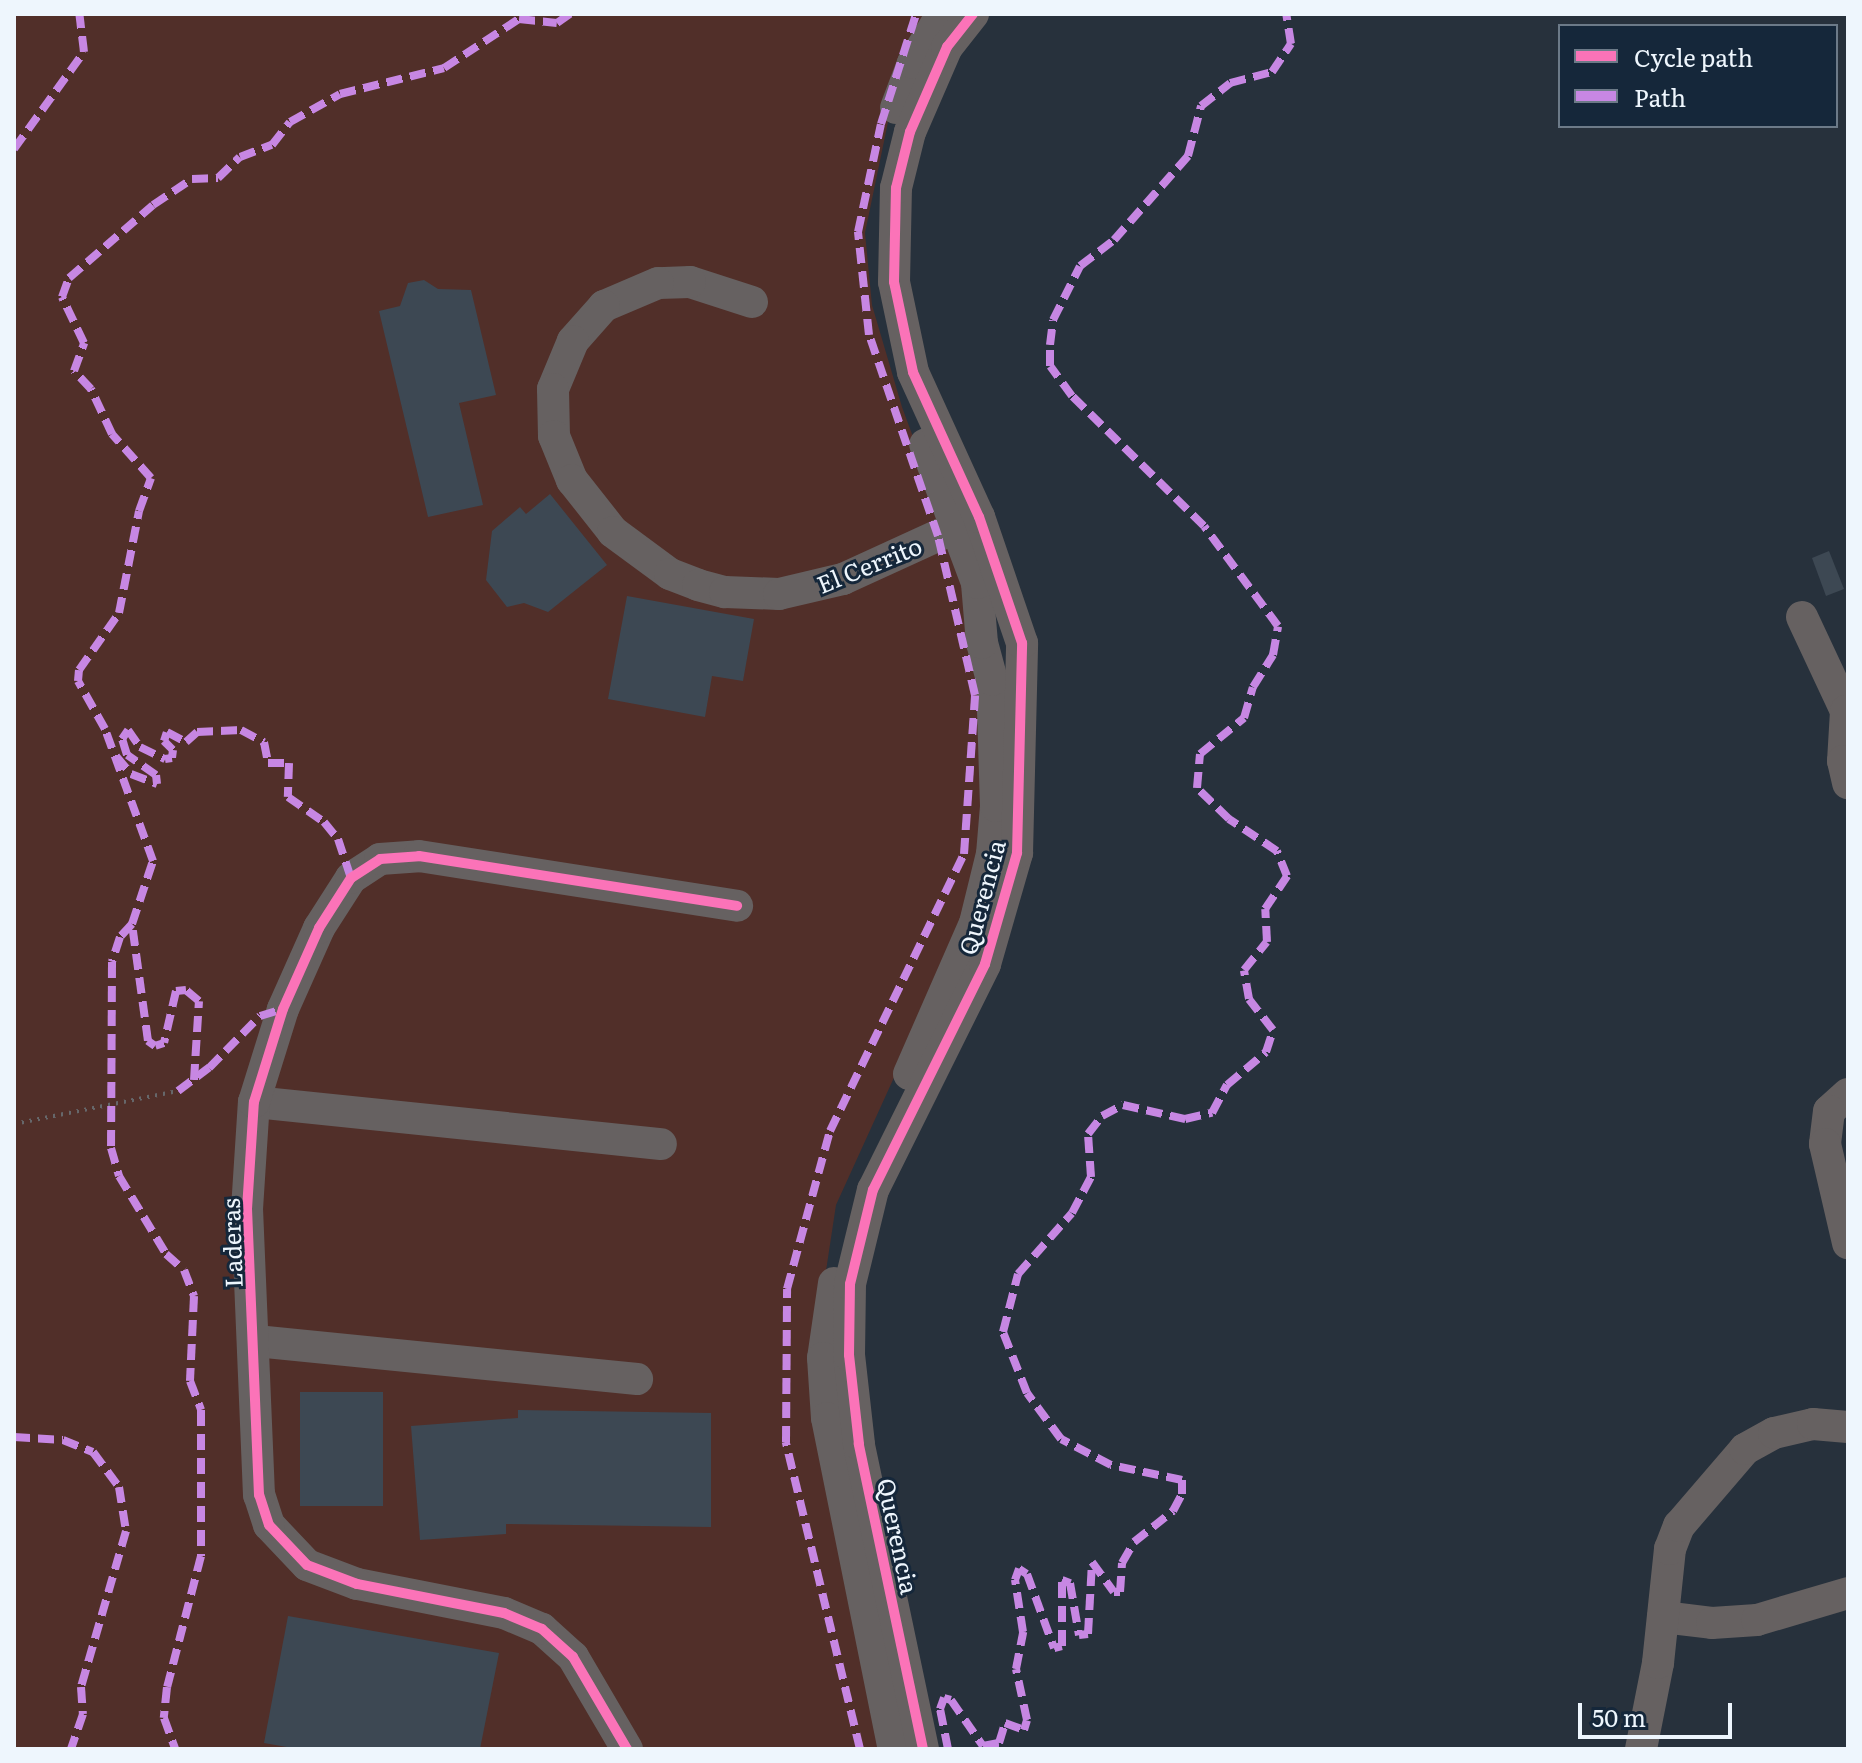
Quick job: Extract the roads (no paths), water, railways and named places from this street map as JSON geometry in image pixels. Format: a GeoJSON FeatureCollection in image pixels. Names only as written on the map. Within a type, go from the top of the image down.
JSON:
{"type":"FeatureCollection","features":[{"type":"Feature","properties":{"kind":"street","name":"Querencia"},"geometry":{"type":"LineString","coordinates":[[894,1749],[827,1418],[823,1358],[857,1214],[898,1131],[957,1028],[985,964],[1017,853],[1022,643],[886,338],[874,260],[877,187],[897,101],[942,14]]}},
{"type":"Feature","properties":{"kind":"street","name":"Querencia"},"geometry":{"type":"LineString","coordinates":[[967,522],[913,372],[894,282],[891,230],[896,188],[925,90],[973,14]]}},
{"type":"Feature","properties":{"kind":"street","name":"El Cerrito"},"geometry":{"type":"LineString","coordinates":[[752,302],[690,282],[658,283],[626,293],[586,323],[560,365],[553,410],[561,459],[588,506],[636,552],[670,574],[725,592],[752,595],[807,590],[843,579],[967,522]]}},
{"type":"Feature","properties":{"kind":"street"},"geometry":{"type":"LineString","coordinates":[[1802,617],[1846,711],[1843,761],[1848,783]]}},
{"type":"Feature","properties":{"kind":"street","name":"Laderas"},"geometry":{"type":"LineString","coordinates":[[627,1749],[573,1657],[542,1629],[504,1613],[357,1584],[307,1565],[286,1548],[269,1525],[259,1495],[256,1341],[247,1209],[254,1102],[283,1009],[319,928],[351,878],[380,859],[419,856],[737,906]]}},
{"type":"Feature","properties":{"kind":"street"},"geometry":{"type":"LineString","coordinates":[[1848,1094],[1837,1101],[1825,1124],[1848,1243]]}},
{"type":"Feature","properties":{"kind":"street"},"geometry":{"type":"LineString","coordinates":[[254,1102],[661,1144]]}},
{"type":"Feature","properties":{"kind":"street","name":"Querencia"},"geometry":{"type":"LineString","coordinates":[[857,1214],[850,1284],[851,1370],[859,1444],[923,1749]]}},
{"type":"Feature","properties":{"kind":"street"},"geometry":{"type":"LineString","coordinates":[[256,1341],[637,1379]]}},
{"type":"Feature","properties":{"kind":"street"},"geometry":{"type":"LineString","coordinates":[[1641,1749],[1663,1617],[1670,1549],[1679,1526],[1719,1474],[1745,1449],[1774,1433],[1813,1424],[1848,1427]]}},
{"type":"Feature","properties":{"kind":"street"},"geometry":{"type":"LineString","coordinates":[[1663,1617],[1712,1623],[1757,1620],[1848,1593]]}}]}
